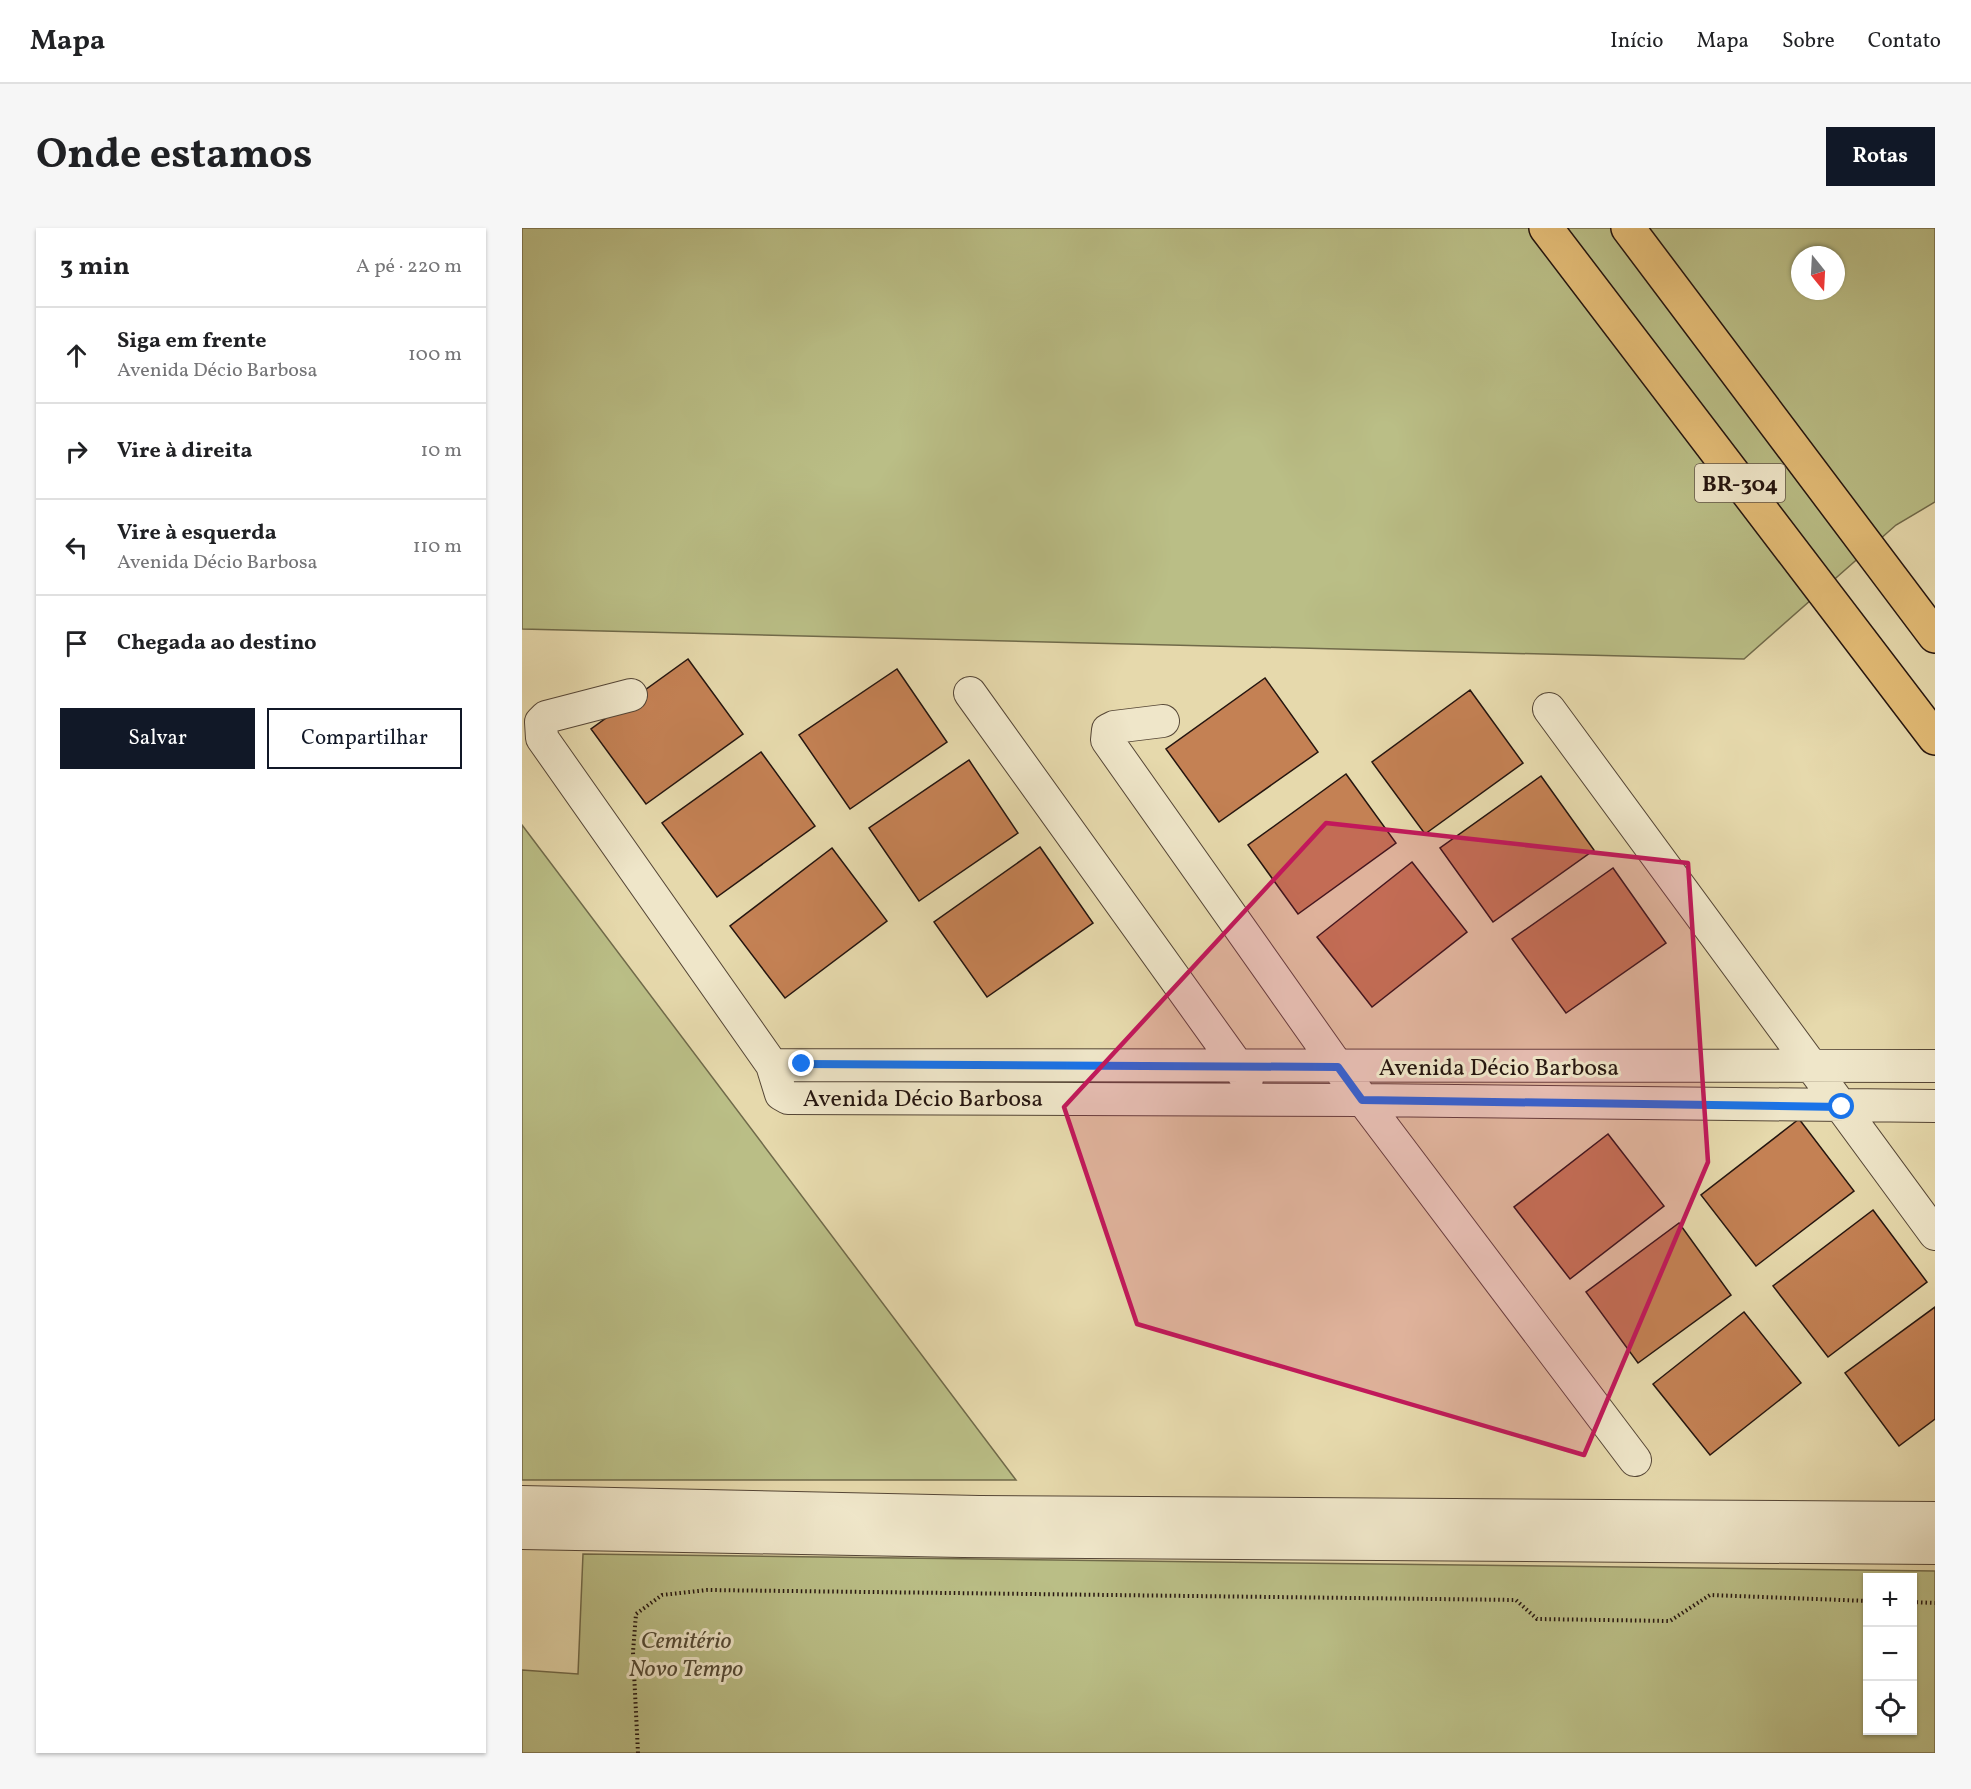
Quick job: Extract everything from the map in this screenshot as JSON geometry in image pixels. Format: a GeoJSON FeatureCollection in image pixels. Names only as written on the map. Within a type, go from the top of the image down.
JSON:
{"type":"FeatureCollection","features":[{"type":"Feature","properties":{"kind":"highway","name":"BR-304"},"geometry":{"type":"LineString","coordinates":[[1546,228],[1935,738]]}},
{"type":"Feature","properties":{"kind":"highway","name":"BR-304"},"geometry":{"type":"LineString","coordinates":[[1628,228],[1935,636]]}},
{"type":"Feature","properties":{"kind":"street"},"geometry":{"type":"LineString","coordinates":[[970,693],[1261,1099]]}},
{"type":"Feature","properties":{"kind":"street"},"geometry":{"type":"LineString","coordinates":[[631,695],[546,717],[541,722],[542,738],[772,1065]]}},
{"type":"Feature","properties":{"kind":"street"},"geometry":{"type":"LineString","coordinates":[[1550,709],[1935,1234]]}},
{"type":"Feature","properties":{"kind":"street"},"geometry":{"type":"LineString","coordinates":[[1163,721],[1114,727],[1108,730],[1107,740],[1362,1100],[1635,1460]]}},
{"type":"Feature","properties":{"kind":"street","name":"Avenida Décio Barbosa"},"geometry":{"type":"LineString","coordinates":[[1935,1066],[1814,1068],[772,1065],[781,1094],[788,1098],[1261,1099],[1842,1107],[1935,1106]]}},
{"type":"Feature","properties":{"kind":"street"},"geometry":{"type":"LineString","coordinates":[[522,1502],[556,1518]]}},
{"type":"Feature","properties":{"kind":"street"},"geometry":{"type":"LineString","coordinates":[[522,1533],[556,1518],[980,1512],[1935,1548]]}},
{"type":"Feature","properties":{"kind":"street"},"geometry":{"type":"LineString","coordinates":[[1450,1529],[1935,1518]]}},
{"type":"Feature","properties":{"kind":"path"},"geometry":{"type":"LineString","coordinates":[[638,1753],[633,1652],[636,1614],[662,1595],[707,1590],[1516,1600],[1537,1619],[1670,1621],[1710,1595],[1863,1600]]}},
{"type":"Feature","properties":{"kind":"path"},"geometry":{"type":"LineString","coordinates":[[1917,1602],[1935,1603]]}},
{"type":"Feature","properties":{"kind":"highlighted area"},"geometry":{"type":"Polygon","coordinates":[[[1326,823],[1688,863],[1708,1162],[1584,1455],[1137,1324],[1064,1107],[1326,823]]]}},
{"type":"Feature","properties":{"kind":"green space"},"geometry":{"type":"Polygon","coordinates":[[[522,228],[1935,228],[1935,502],[1896,525],[1744,659],[522,629],[522,228]]]}},
{"type":"Feature","properties":{"kind":"green space"},"geometry":{"type":"Polygon","coordinates":[[[522,825],[1016,1480],[522,1480],[522,825]]]}},
{"type":"Feature","properties":{"kind":"green space","name":"Cemitério Novo Tempo"},"geometry":{"type":"Polygon","coordinates":[[[583,1554],[1935,1571],[1935,1753],[522,1753],[522,1670],[578,1674],[583,1554]]]}},
{"type":"Feature","properties":{"kind":"building"},"geometry":{"type":"Polygon","coordinates":[[[688,659],[743,734],[646,804],[591,729],[688,659]]]}},
{"type":"Feature","properties":{"kind":"building"},"geometry":{"type":"Polygon","coordinates":[[[897,669],[947,742],[850,809],[799,735],[897,669]]]}},
{"type":"Feature","properties":{"kind":"building"},"geometry":{"type":"Polygon","coordinates":[[[1265,678],[1318,752],[1219,822],[1166,749],[1265,678]]]}},
{"type":"Feature","properties":{"kind":"building"},"geometry":{"type":"Polygon","coordinates":[[[1470,690],[1523,763],[1425,834],[1372,762],[1470,690]]]}},
{"type":"Feature","properties":{"kind":"building"},"geometry":{"type":"Polygon","coordinates":[[[761,752],[815,826],[717,897],[662,823],[761,752]]]}},
{"type":"Feature","properties":{"kind":"building"},"geometry":{"type":"Polygon","coordinates":[[[969,760],[1018,833],[919,901],[869,828],[969,760]]]}},
{"type":"Feature","properties":{"kind":"building"},"geometry":{"type":"Polygon","coordinates":[[[1346,774],[1396,843],[1298,914],[1248,845],[1346,774]]]}},
{"type":"Feature","properties":{"kind":"building"},"geometry":{"type":"Polygon","coordinates":[[[1541,776],[1594,850],[1493,922],[1440,848],[1541,776]]]}},
{"type":"Feature","properties":{"kind":"building"},"geometry":{"type":"Polygon","coordinates":[[[1040,847],[1093,923],[987,997],[934,922],[1040,847]]]}},
{"type":"Feature","properties":{"kind":"building"},"geometry":{"type":"Polygon","coordinates":[[[832,848],[887,921],[785,998],[730,926],[832,848]]]}},
{"type":"Feature","properties":{"kind":"building"},"geometry":{"type":"Polygon","coordinates":[[[1412,862],[1467,932],[1372,1007],[1317,937],[1412,862]]]}},
{"type":"Feature","properties":{"kind":"building"},"geometry":{"type":"Polygon","coordinates":[[[1613,868],[1666,943],[1566,1013],[1512,939],[1613,868]]]}},
{"type":"Feature","properties":{"kind":"building"},"geometry":{"type":"Polygon","coordinates":[[[1799,1119],[1854,1191],[1756,1266],[1701,1195],[1799,1119]]]}},
{"type":"Feature","properties":{"kind":"building"},"geometry":{"type":"Polygon","coordinates":[[[1608,1134],[1664,1206],[1570,1279],[1514,1207],[1608,1134]]]}},
{"type":"Feature","properties":{"kind":"building"},"geometry":{"type":"Polygon","coordinates":[[[1873,1210],[1927,1282],[1828,1357],[1773,1286],[1873,1210]]]}},
{"type":"Feature","properties":{"kind":"building"},"geometry":{"type":"Polygon","coordinates":[[[1679,1223],[1731,1295],[1638,1363],[1586,1292],[1679,1223]]]}},
{"type":"Feature","properties":{"kind":"building"},"geometry":{"type":"Polygon","coordinates":[[[1935,1307],[1935,1419],[1899,1446],[1845,1373],[1935,1307]]]}},
{"type":"Feature","properties":{"kind":"building"},"geometry":{"type":"Polygon","coordinates":[[[1744,1312],[1801,1383],[1710,1455],[1653,1384],[1744,1312]]]}},
{"type":"Feature","properties":{"kind":"route"},"geometry":{"type":"LineString","coordinates":[[802,1064],[1338,1067],[1362,1100],[1842,1107]]}}]}
